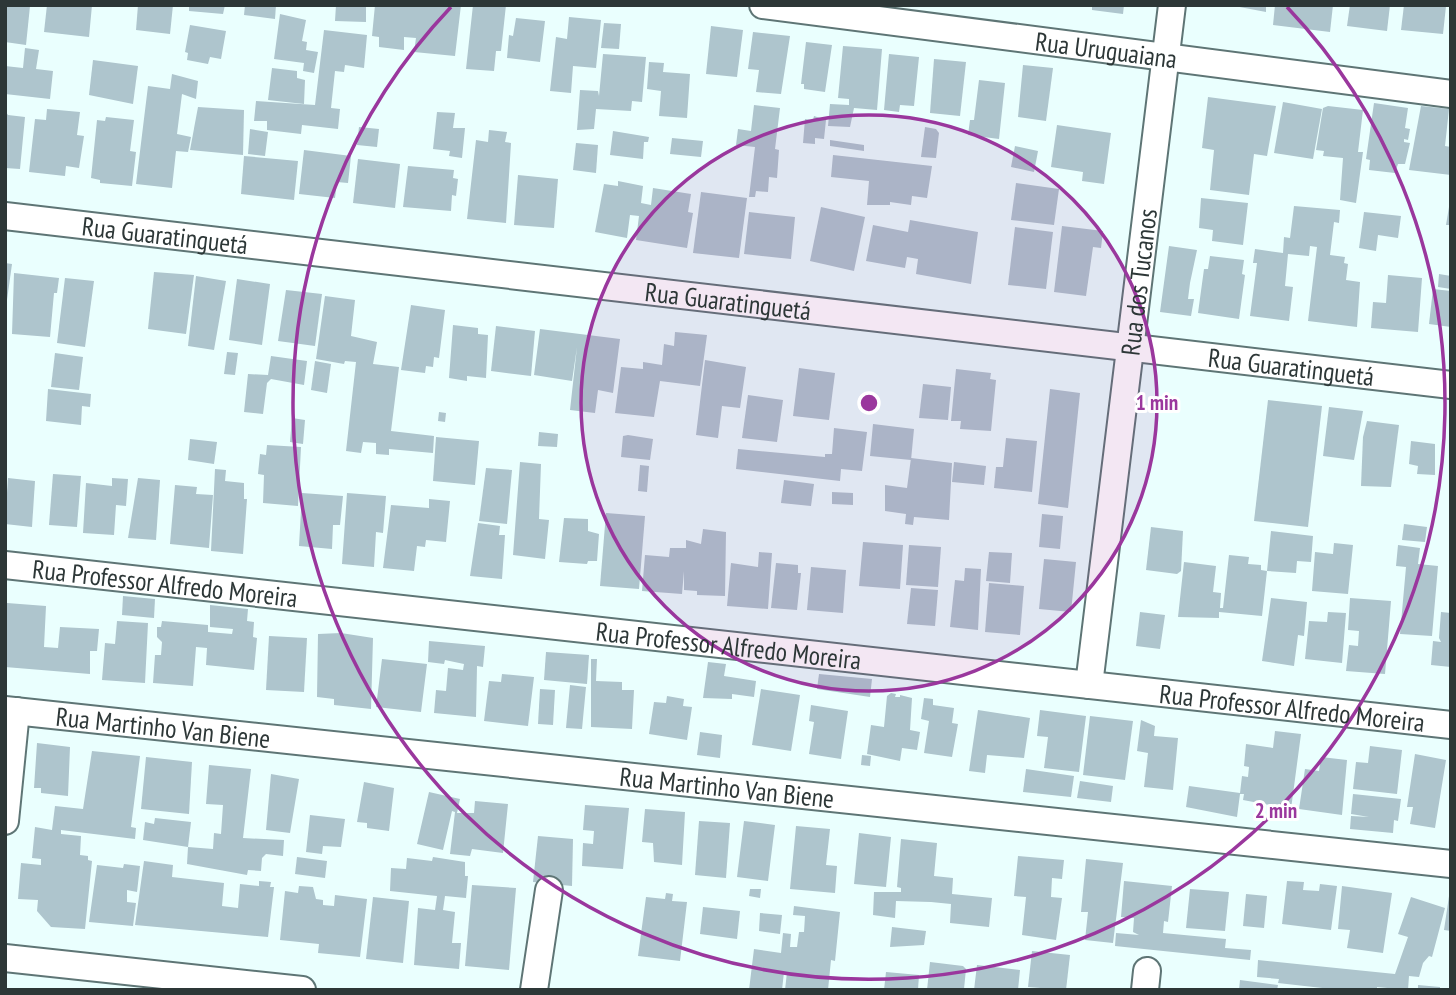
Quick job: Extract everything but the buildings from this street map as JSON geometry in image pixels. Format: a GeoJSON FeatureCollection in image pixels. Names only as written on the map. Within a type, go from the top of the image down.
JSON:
{"type":"FeatureCollection","features":[{"type":"Feature","properties":{"kind":"street","name":"Rua Uruguaiana"},"geometry":{"type":"LineString","coordinates":[[763,5],[1451,94]]}},
{"type":"Feature","properties":{"kind":"street","name":"Rua dos Tucanos"},"geometry":{"type":"LineString","coordinates":[[1089,685],[1172,5]]}},
{"type":"Feature","properties":{"kind":"street","name":"Rua Guaratinguetá"},"geometry":{"type":"LineString","coordinates":[[5,216],[1451,385]]}},
{"type":"Feature","properties":{"kind":"street","name":"Rua Professor Alfredo Moreira"},"geometry":{"type":"LineString","coordinates":[[5,565],[1451,725]]}},
{"type":"Feature","properties":{"kind":"street"},"geometry":{"type":"LineString","coordinates":[[5,821],[11,710]]}},
{"type":"Feature","properties":{"kind":"street","name":"Rua Martinho Van Biene"},"geometry":{"type":"LineString","coordinates":[[11,710],[1451,864]]}},
{"type":"Feature","properties":{"kind":"street"},"geometry":{"type":"LineString","coordinates":[[534,990],[549,890]]}},
{"type":"Feature","properties":{"kind":"street"},"geometry":{"type":"LineString","coordinates":[[5,958],[302,990]]}}]}
